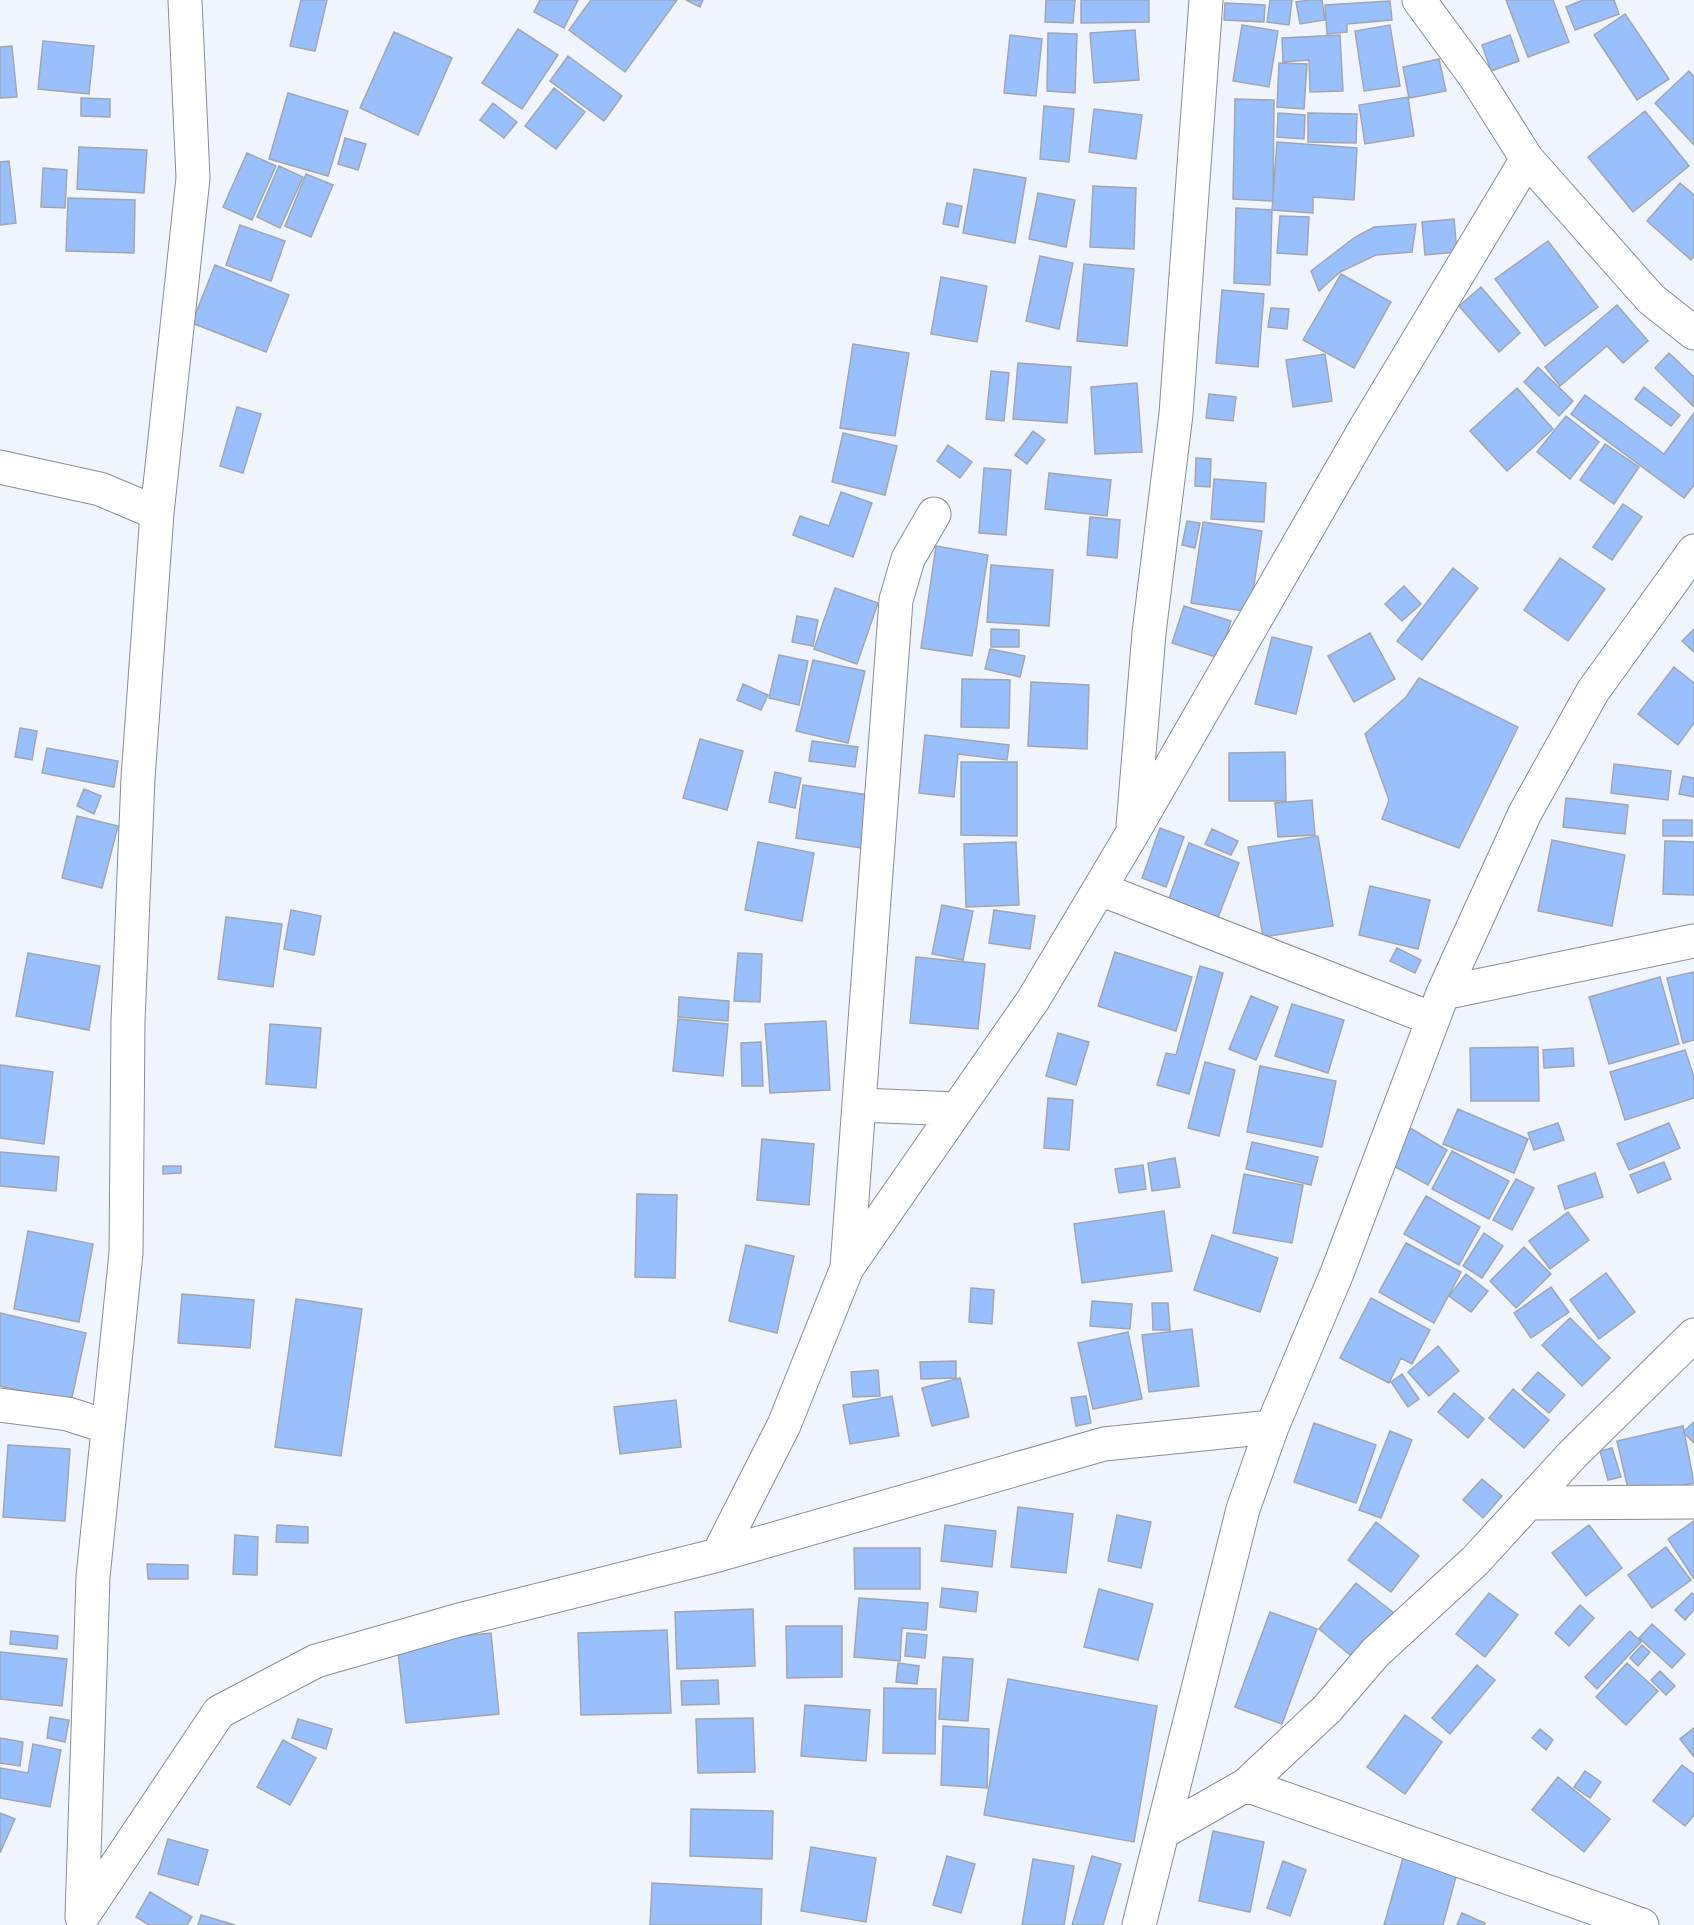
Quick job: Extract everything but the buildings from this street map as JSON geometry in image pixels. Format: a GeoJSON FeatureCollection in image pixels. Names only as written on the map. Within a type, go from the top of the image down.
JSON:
{"type":"FeatureCollection","features":[{"type":"Feature","properties":{"kind":"street"},"geometry":{"type":"LineString","coordinates":[[80,1921],[93,1577],[126,1253],[128,1021],[138,778],[157,513],[193,178],[185,0]]}},
{"type":"Feature","properties":{"kind":"street"},"geometry":{"type":"LineString","coordinates":[[1132,834],[1149,633],[1176,414],[1206,0]]}},
{"type":"Feature","properties":{"kind":"street"},"geometry":{"type":"LineString","coordinates":[[1419,0],[1476,78],[1527,159],[1651,299],[1694,333]]}},
{"type":"Feature","properties":{"kind":"street"},"geometry":{"type":"LineString","coordinates":[[718,1555],[784,1425],[847,1269],[1033,1000],[1132,834],[1363,432],[1527,159]]}},
{"type":"Feature","properties":{"kind":"street"},"geometry":{"type":"LineString","coordinates":[[0,467],[100,489],[157,513]]}},
{"type":"Feature","properties":{"kind":"street"},"geometry":{"type":"LineString","coordinates":[[847,1269],[896,600],[908,559],[934,514]]}},
{"type":"Feature","properties":{"kind":"street"},"geometry":{"type":"LineString","coordinates":[[1139,1925],[1165,1831],[1243,1509],[1272,1427],[1337,1273],[1438,1006],[1525,813],[1593,691],[1694,551]]}},
{"type":"Feature","properties":{"kind":"street"},"geometry":{"type":"LineString","coordinates":[[1100,889],[1438,1006],[1694,941]]}},
{"type":"Feature","properties":{"kind":"street"},"geometry":{"type":"LineString","coordinates":[[860,1105],[957,1109]]}},
{"type":"Feature","properties":{"kind":"street"},"geometry":{"type":"LineString","coordinates":[[1165,1831],[1246,1785],[1327,1709],[1375,1653],[1438,1598],[1572,1455],[1694,1335]]}},
{"type":"Feature","properties":{"kind":"street"},"geometry":{"type":"LineString","coordinates":[[0,1405],[68,1414],[108,1427]]}},
{"type":"Feature","properties":{"kind":"street"},"geometry":{"type":"LineString","coordinates":[[80,1921],[219,1712],[316,1661],[459,1620],[718,1555],[1104,1444],[1272,1427]]}},
{"type":"Feature","properties":{"kind":"street"},"geometry":{"type":"LineString","coordinates":[[1529,1503],[1694,1502]]}},
{"type":"Feature","properties":{"kind":"street"},"geometry":{"type":"LineString","coordinates":[[1246,1785],[1642,1925]]}}]}
